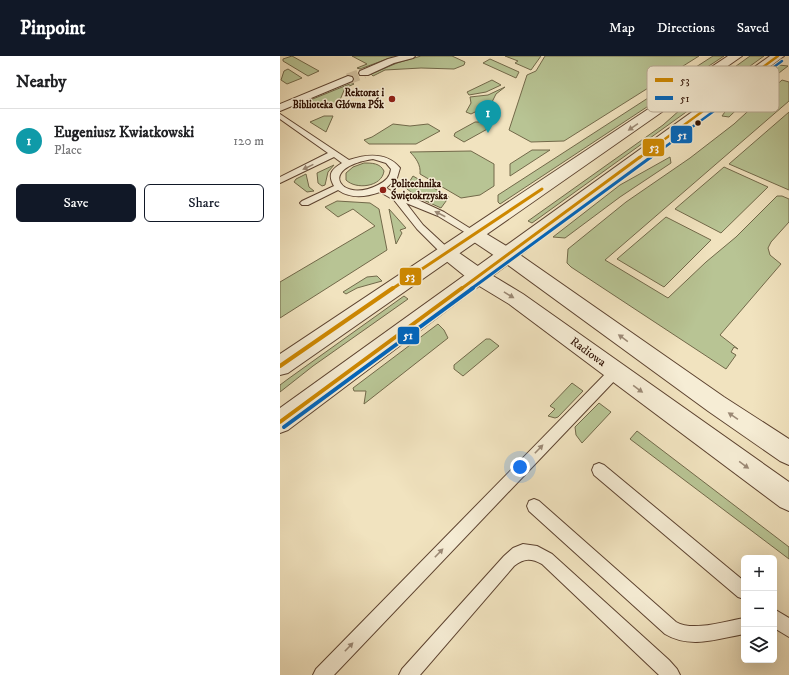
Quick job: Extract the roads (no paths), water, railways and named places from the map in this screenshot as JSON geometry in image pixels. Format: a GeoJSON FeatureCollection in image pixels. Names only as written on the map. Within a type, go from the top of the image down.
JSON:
{"type":"FeatureCollection","features":[{"type":"Feature","properties":{"kind":"street"},"geometry":{"type":"LineString","coordinates":[[364,73],[391,61],[410,56]]}},
{"type":"Feature","properties":{"kind":"street"},"geometry":{"type":"LineString","coordinates":[[721,66],[736,56]]}},
{"type":"Feature","properties":{"kind":"street"},"geometry":{"type":"LineString","coordinates":[[764,66],[778,56]]}},
{"type":"Feature","properties":{"kind":"street"},"geometry":{"type":"LineString","coordinates":[[280,108],[348,80]]}},
{"type":"Feature","properties":{"kind":"street"},"geometry":{"type":"LineString","coordinates":[[280,366],[654,112]]}},
{"type":"Feature","properties":{"kind":"street"},"geometry":{"type":"LineString","coordinates":[[280,422],[702,112]]}},
{"type":"Feature","properties":{"kind":"street","name":"Radiowa"},"geometry":{"type":"LineString","coordinates":[[474,234],[507,255],[716,404],[789,453]]}},
{"type":"Feature","properties":{"kind":"street","name":"Radiowa"},"geometry":{"type":"LineString","coordinates":[[446,252],[478,276],[516,299],[789,498]]}},
{"type":"Feature","properties":{"kind":"lane"},"geometry":{"type":"LineString","coordinates":[[280,116],[348,163]]}},
{"type":"Feature","properties":{"kind":"lane"},"geometry":{"type":"LineString","coordinates":[[280,180],[335,153]]}},
{"type":"Feature","properties":{"kind":"lane"},"geometry":{"type":"LineString","coordinates":[[365,158],[381,158],[393,164],[396,169],[393,179],[380,188],[371,192],[352,192],[344,190],[335,182],[335,177],[342,167],[348,163],[365,158]]}},
{"type":"Feature","properties":{"kind":"lane"},"geometry":{"type":"LineString","coordinates":[[305,203],[338,186]]}},
{"type":"Feature","properties":{"kind":"lane","name":"Radiowa"},"geometry":{"type":"LineString","coordinates":[[380,188],[396,198],[413,219],[446,252]]}},
{"type":"Feature","properties":{"kind":"lane","name":"Radiowa"},"geometry":{"type":"LineString","coordinates":[[396,198],[415,202],[441,214],[474,234]]}},
{"type":"Feature","properties":{"kind":"lane"},"geometry":{"type":"LineString","coordinates":[[322,675],[615,372]]}},
{"type":"Feature","properties":{"kind":"lane"},"geometry":{"type":"LineString","coordinates":[[599,470],[743,591]]}},
{"type":"Feature","properties":{"kind":"lane"},"geometry":{"type":"LineString","coordinates":[[534,506],[663,623],[675,631],[684,634],[694,634],[741,626]]}},
{"type":"Feature","properties":{"kind":"lane"},"geometry":{"type":"LineString","coordinates":[[408,675],[509,561],[520,552],[526,551],[533,552],[547,559],[671,675]]}},
{"type":"Feature","properties":{"kind":"tunnel"},"geometry":{"type":"LineString","coordinates":[[348,79],[364,73]]}},
{"type":"Feature","properties":{"kind":"place","name":"Rektorat i Biblioteka Główna PŚk"},"geometry":{"type":"Point","coordinates":[392,99]}},
{"type":"Feature","properties":{"kind":"place","name":"Eugeniusz Kwiatkowski"},"geometry":{"type":"Point","coordinates":[488,133]}},
{"type":"Feature","properties":{"kind":"place","name":"Politechnika Świętokrzyska"},"geometry":{"type":"Point","coordinates":[383,190]}}]}
